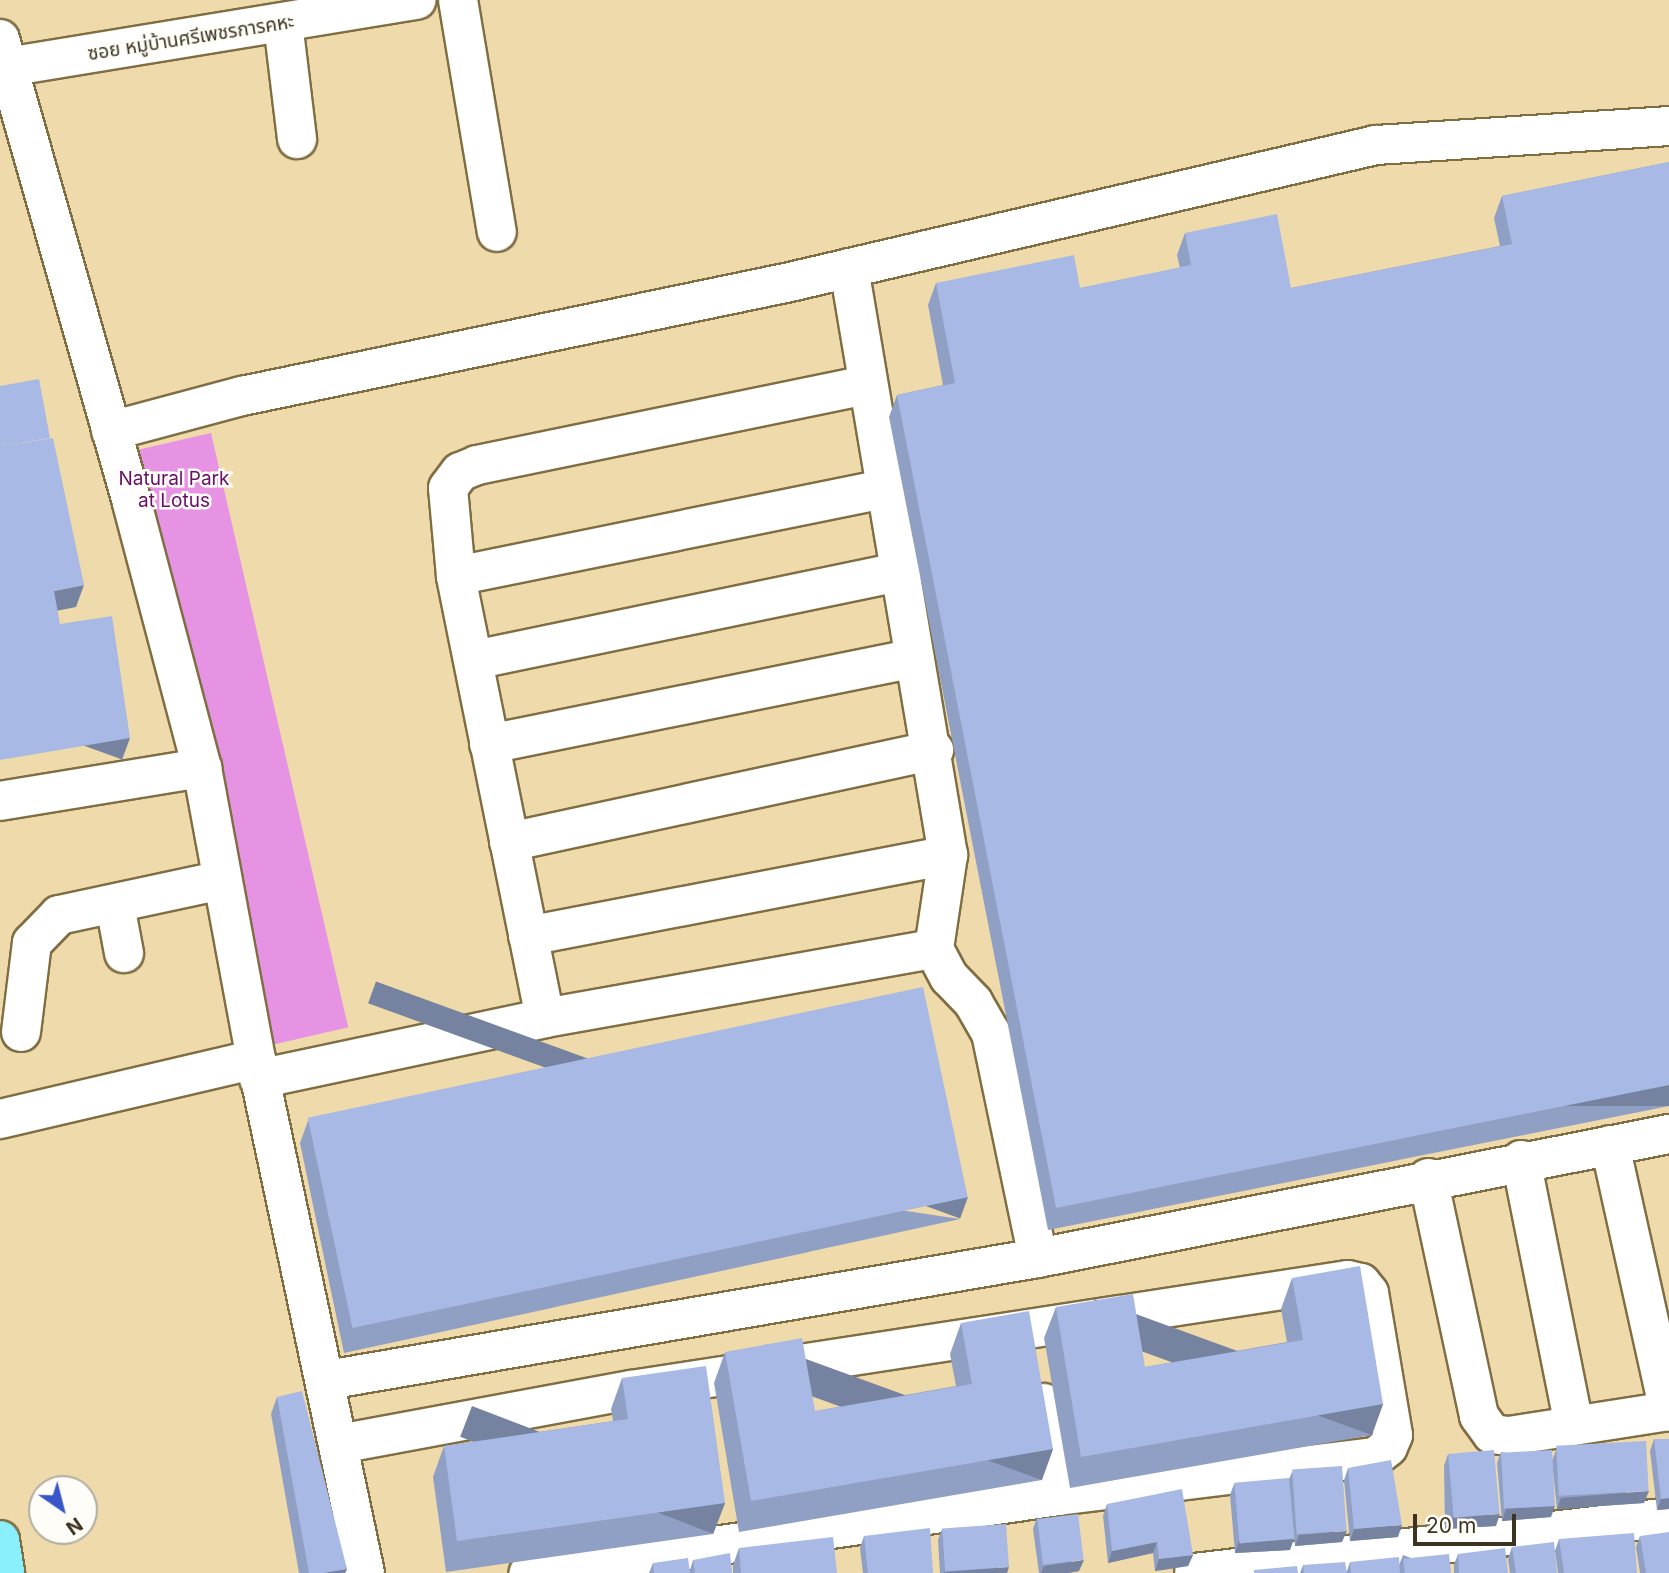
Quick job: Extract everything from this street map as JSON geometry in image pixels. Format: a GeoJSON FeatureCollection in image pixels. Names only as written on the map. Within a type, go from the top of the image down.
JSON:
{"type":"FeatureCollection","features":[{"type":"Feature","properties":{"kind":"main road"},"geometry":{"type":"LineString","coordinates":[[0,1540],[5,1573]]}},
{"type":"Feature","properties":{"kind":"street","name":"ซอย หมู่บ้านศรีเพชรการคหะ"},"geometry":{"type":"LineString","coordinates":[[4,53],[284,23],[417,0]]}},
{"type":"Feature","properties":{"kind":"street"},"geometry":{"type":"LineString","coordinates":[[458,0],[497,232]]}},
{"type":"Feature","properties":{"kind":"street"},"geometry":{"type":"LineString","coordinates":[[284,23],[297,139]]}},
{"type":"Feature","properties":{"kind":"street"},"geometry":{"type":"LineString","coordinates":[[4,53],[111,431],[202,768],[257,1069],[327,1380],[365,1573]]}},
{"type":"Feature","properties":{"kind":"street"},"geometry":{"type":"LineString","coordinates":[[111,431],[243,396],[849,268],[1376,145],[1669,126]]}},
{"type":"Feature","properties":{"kind":"street"},"geometry":{"type":"LineString","coordinates":[[849,268],[903,571],[914,658],[934,750],[948,855],[934,949],[949,977],[982,1013],[991,1033],[1038,1258]]}},
{"type":"Feature","properties":{"kind":"street"},"geometry":{"type":"LineString","coordinates":[[545,1018],[456,576],[448,488],[460,472],[868,384]]}},
{"type":"Feature","properties":{"kind":"street"},"geometry":{"type":"LineString","coordinates":[[456,576],[888,488]]}},
{"type":"Feature","properties":{"kind":"street"},"geometry":{"type":"LineString","coordinates":[[474,660],[903,571]]}},
{"type":"Feature","properties":{"kind":"street"},"geometry":{"type":"LineString","coordinates":[[489,744],[914,658]]}},
{"type":"Feature","properties":{"kind":"street"},"geometry":{"type":"LineString","coordinates":[[509,842],[934,750]]}},
{"type":"Feature","properties":{"kind":"street"},"geometry":{"type":"LineString","coordinates":[[0,801],[202,768]]}},
{"type":"Feature","properties":{"kind":"street"},"geometry":{"type":"LineString","coordinates":[[528,936],[948,855]]}},
{"type":"Feature","properties":{"kind":"street"},"geometry":{"type":"LineString","coordinates":[[21,1032],[32,943],[60,915],[222,880]]}},
{"type":"Feature","properties":{"kind":"street"},"geometry":{"type":"LineString","coordinates":[[115,905],[124,953]]}},
{"type":"Feature","properties":{"kind":"street"},"geometry":{"type":"LineString","coordinates":[[0,1119],[257,1069],[934,949]]}},
{"type":"Feature","properties":{"kind":"street"},"geometry":{"type":"LineString","coordinates":[[327,1380],[1038,1258],[1428,1178],[1669,1134]]}},
{"type":"Feature","properties":{"kind":"street"},"geometry":{"type":"LineString","coordinates":[[1428,1178],[1479,1416],[1492,1434],[1509,1436],[1669,1412],[1610,1145]]}},
{"type":"Feature","properties":{"kind":"street"},"geometry":{"type":"LineString","coordinates":[[1521,1160],[1574,1426]]}},
{"type":"Feature","properties":{"kind":"street"},"geometry":{"type":"LineString","coordinates":[[339,1444],[705,1380],[1348,1280],[1361,1283],[1373,1308],[1393,1435],[1388,1447],[1375,1457],[1058,1496],[724,1528],[528,1573]]}},
{"type":"Feature","properties":{"kind":"street"},"geometry":{"type":"LineString","coordinates":[[1032,1328],[1058,1496]]}},
{"type":"Feature","properties":{"kind":"street"},"geometry":{"type":"LineString","coordinates":[[705,1380],[710,1420]]}},
{"type":"Feature","properties":{"kind":"street"},"geometry":{"type":"LineString","coordinates":[[1194,1573],[1669,1517]]}},
{"type":"Feature","properties":{"kind":"green space","name":"Natural Park at Lotus"},"geometry":{"type":"Polygon","coordinates":[[[211,433],[348,1027],[254,1049],[116,455],[211,433]]]}},
{"type":"Feature","properties":{"kind":"building"},"geometry":{"type":"Polygon","coordinates":[[[1669,162],[1669,1085],[1056,1208],[897,395],[955,383],[936,283],[1074,255],[1080,288],[1191,265],[1185,233],[1277,214],[1291,288],[1512,244],[1502,196],[1669,162]]]}},
{"type":"Feature","properties":{"kind":"building"},"geometry":{"type":"Polygon","coordinates":[[[39,379],[50,438],[0,446],[0,386],[39,379]]]}},
{"type":"Feature","properties":{"kind":"building"},"geometry":{"type":"Polygon","coordinates":[[[53,438],[84,585],[54,591],[60,624],[112,616],[130,738],[0,760],[0,446],[53,438]]]}},
{"type":"Feature","properties":{"kind":"building"},"geometry":{"type":"Polygon","coordinates":[[[923,987],[968,1197],[352,1328],[308,1118],[923,987]]]}},
{"type":"Feature","properties":{"kind":"building"},"geometry":{"type":"Polygon","coordinates":[[[1360,1266],[1383,1404],[1081,1457],[1056,1307],[1133,1294],[1145,1367],[1303,1340],[1292,1278],[1360,1266]]]}},
{"type":"Feature","properties":{"kind":"building"},"geometry":{"type":"Polygon","coordinates":[[[1029,1311],[1053,1449],[751,1501],[725,1352],[802,1338],[815,1411],[972,1384],[961,1323],[1029,1311]]]}},
{"type":"Feature","properties":{"kind":"building"},"geometry":{"type":"Polygon","coordinates":[[[706,1366],[725,1503],[457,1541],[444,1446],[628,1419],[622,1378],[706,1366]]]}},
{"type":"Feature","properties":{"kind":"building"},"geometry":{"type":"Polygon","coordinates":[[[302,1391],[347,1569],[309,1573],[277,1397],[302,1391]]]}},
{"type":"Feature","properties":{"kind":"building"},"geometry":{"type":"Polygon","coordinates":[[[1654,1439],[1669,1439],[1669,1498],[1661,1499],[1654,1439]]]}},
{"type":"Feature","properties":{"kind":"building"},"geometry":{"type":"Polygon","coordinates":[[[1646,1441],[1649,1491],[1559,1496],[1556,1446],[1646,1441]]]}},
{"type":"Feature","properties":{"kind":"building"},"geometry":{"type":"Polygon","coordinates":[[[1494,1450],[1500,1514],[1454,1518],[1448,1454],[1494,1450]]]}},
{"type":"Feature","properties":{"kind":"building"},"geometry":{"type":"Polygon","coordinates":[[[1552,1450],[1555,1506],[1504,1509],[1501,1453],[1552,1450]]]}},
{"type":"Feature","properties":{"kind":"building"},"geometry":{"type":"Polygon","coordinates":[[[1391,1460],[1402,1525],[1354,1529],[1348,1468],[1391,1460]]]}},
{"type":"Feature","properties":{"kind":"building"},"geometry":{"type":"Polygon","coordinates":[[[1342,1466],[1347,1531],[1297,1534],[1292,1469],[1342,1466]]]}},
{"type":"Feature","properties":{"kind":"building"},"geometry":{"type":"Polygon","coordinates":[[[1289,1478],[1294,1539],[1240,1544],[1234,1483],[1289,1478]]]}},
{"type":"Feature","properties":{"kind":"building"},"geometry":{"type":"Polygon","coordinates":[[[1182,1489],[1193,1555],[1159,1559],[1157,1542],[1112,1551],[1107,1504],[1182,1489]]]}},
{"type":"Feature","properties":{"kind":"building"},"geometry":{"type":"Polygon","coordinates":[[[1078,1514],[1084,1560],[1043,1565],[1037,1519],[1078,1514]]]}},
{"type":"Feature","properties":{"kind":"building"},"geometry":{"type":"Polygon","coordinates":[[[1006,1524],[1009,1567],[945,1571],[942,1528],[1006,1524]]]}},
{"type":"Feature","properties":{"kind":"building"},"geometry":{"type":"Polygon","coordinates":[[[930,1528],[933,1573],[868,1573],[864,1536],[930,1528]]]}},
{"type":"Feature","properties":{"kind":"building"},"geometry":{"type":"Polygon","coordinates":[[[1669,1532],[1669,1573],[1646,1573],[1640,1536],[1669,1532]]]}},
{"type":"Feature","properties":{"kind":"building"},"geometry":{"type":"Polygon","coordinates":[[[1634,1533],[1637,1573],[1564,1573],[1559,1539],[1634,1533]]]}},
{"type":"Feature","properties":{"kind":"building"},"geometry":{"type":"Polygon","coordinates":[[[833,1537],[837,1573],[741,1573],[739,1548],[833,1537]]]}},
{"type":"Feature","properties":{"kind":"building"},"geometry":{"type":"Polygon","coordinates":[[[1554,1542],[1557,1573],[1516,1573],[1512,1547],[1554,1542]]]}},
{"type":"Feature","properties":{"kind":"building"},"geometry":{"type":"Polygon","coordinates":[[[1505,1548],[1508,1573],[1459,1573],[1458,1554],[1505,1548]]]}},
{"type":"Feature","properties":{"kind":"building"},"geometry":{"type":"Polygon","coordinates":[[[730,1553],[732,1573],[695,1573],[693,1560],[730,1553]]]}},
{"type":"Feature","properties":{"kind":"building"},"geometry":{"type":"Polygon","coordinates":[[[1449,1554],[1451,1573],[1405,1573],[1403,1559],[1449,1554]]]}},
{"type":"Feature","properties":{"kind":"building"},"geometry":{"type":"Polygon","coordinates":[[[1399,1557],[1400,1573],[1351,1573],[1350,1562],[1399,1557]]]}},
{"type":"Feature","properties":{"kind":"building"},"geometry":{"type":"Polygon","coordinates":[[[688,1558],[690,1573],[654,1573],[653,1563],[688,1558]]]}},
{"type":"Feature","properties":{"kind":"building"},"geometry":{"type":"Polygon","coordinates":[[[1345,1562],[1347,1573],[1304,1573],[1303,1565],[1345,1562]]]}},
{"type":"Feature","properties":{"kind":"building"},"geometry":{"type":"Polygon","coordinates":[[[1297,1566],[1298,1573],[1254,1573],[1254,1570],[1297,1566]]]}}]}
